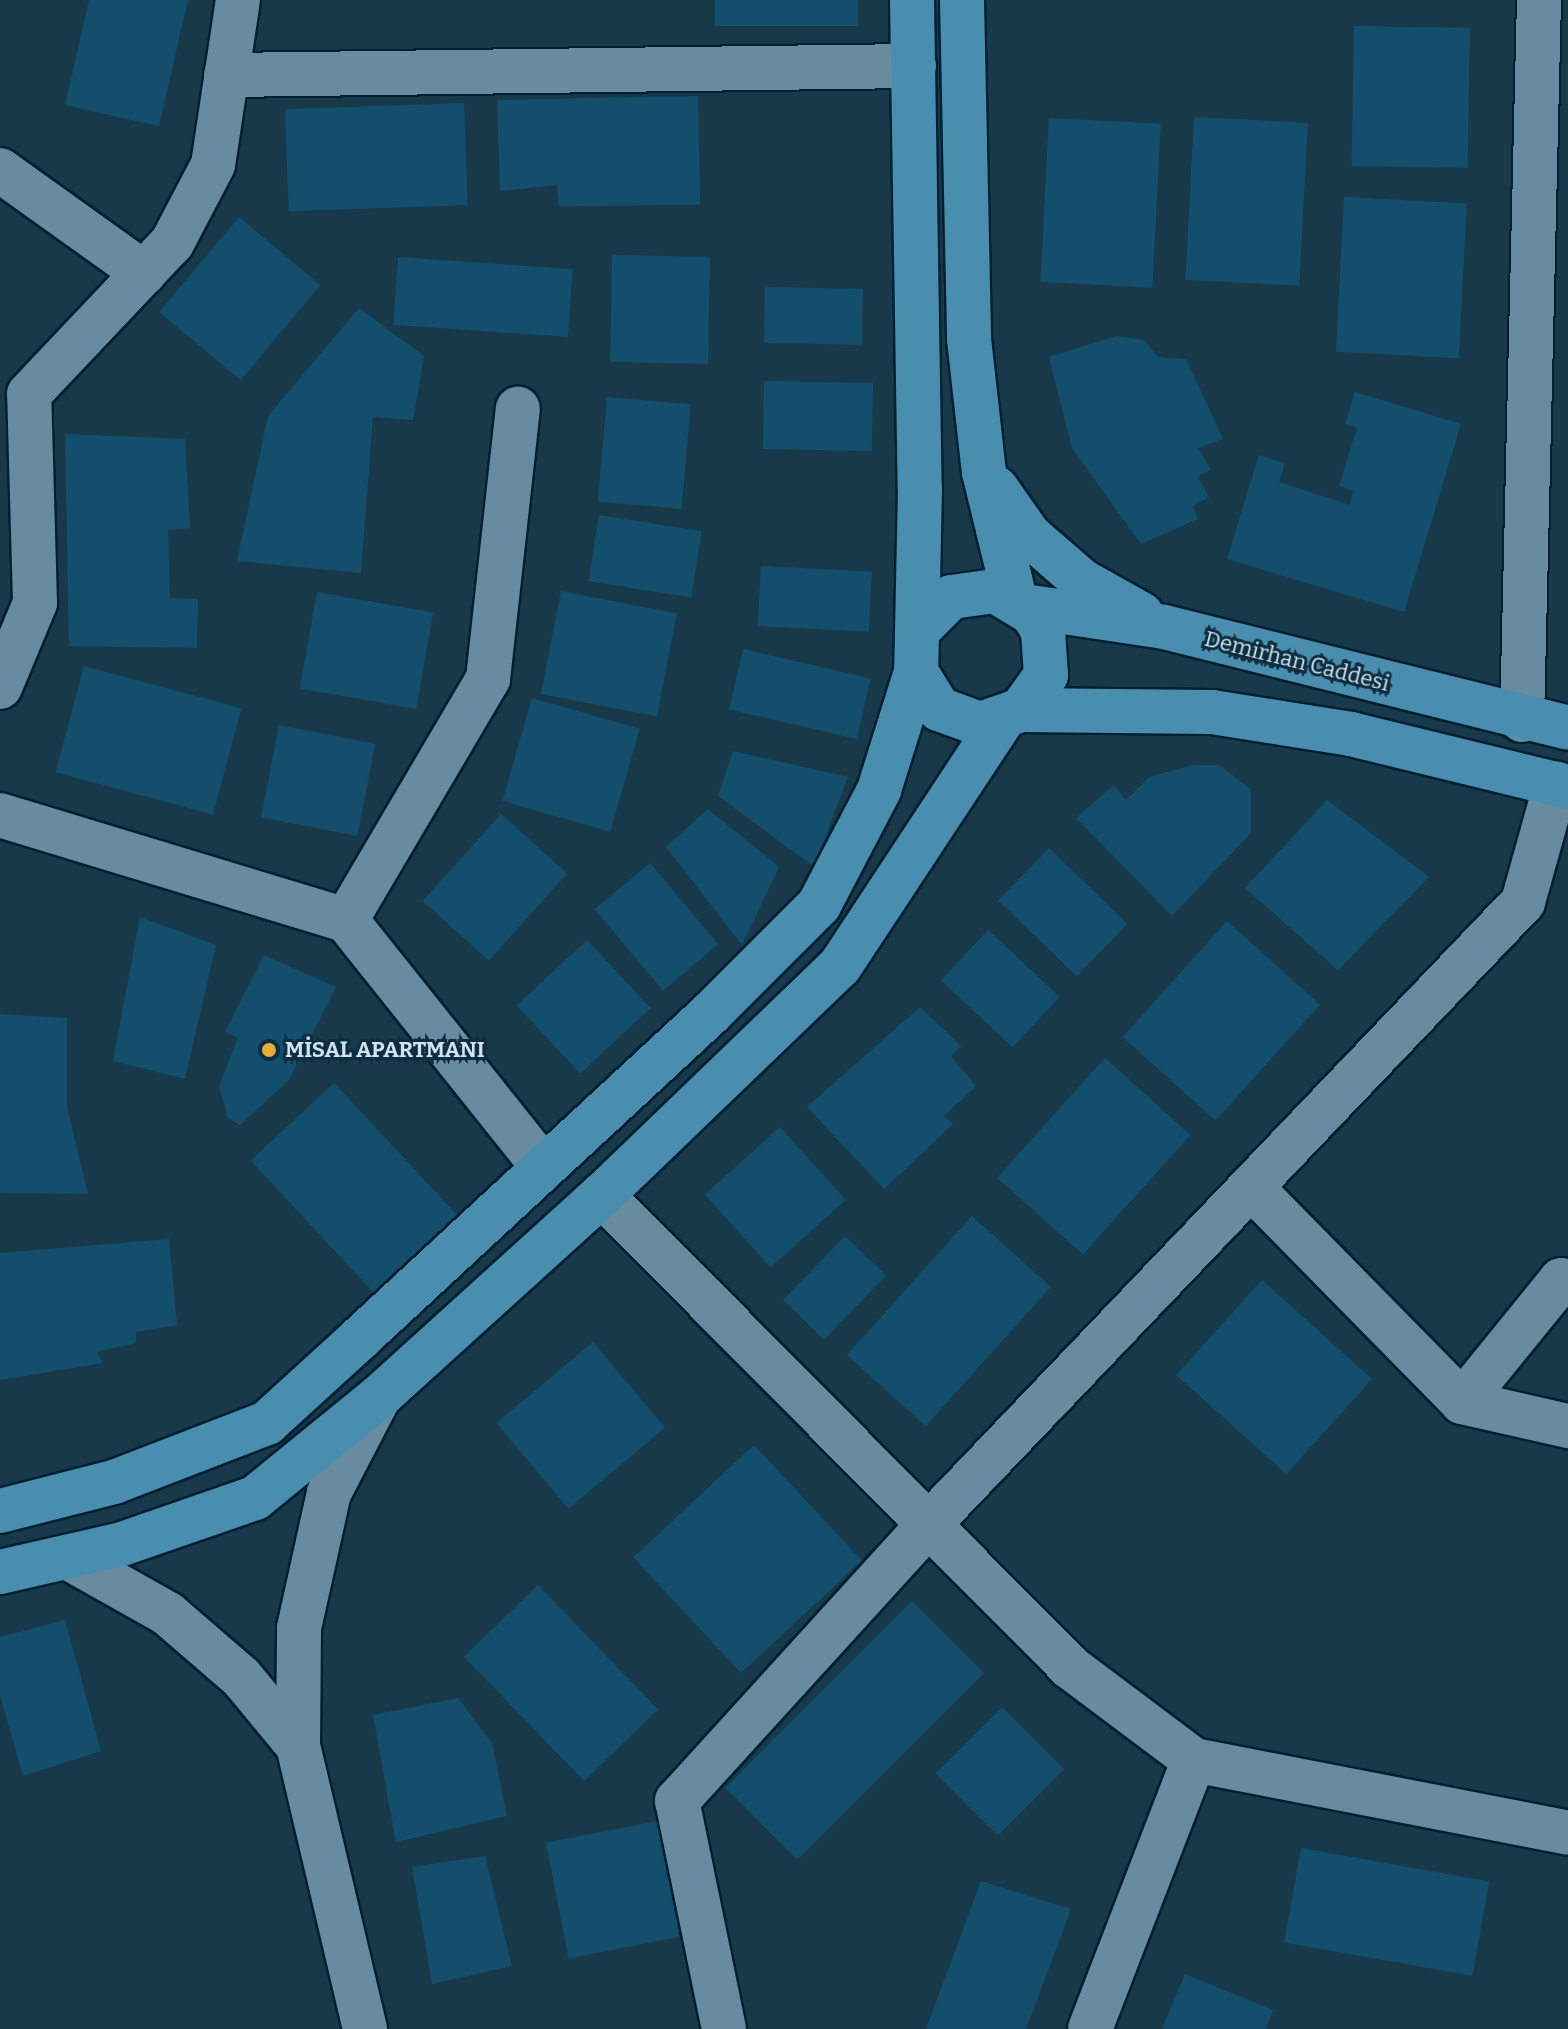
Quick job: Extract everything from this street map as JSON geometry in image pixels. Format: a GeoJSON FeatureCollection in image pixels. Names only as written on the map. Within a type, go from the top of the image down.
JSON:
{"type":"FeatureCollection","features":[{"type":"Feature","properties":{"kind":"main road"},"geometry":{"type":"LineString","coordinates":[[0,1511],[114,1482],[267,1423],[711,1013],[819,905],[879,790],[916,672],[920,628],[912,0]]}},
{"type":"Feature","properties":{"kind":"main road"},"geometry":{"type":"LineString","coordinates":[[0,1572],[67,1557],[255,1498],[379,1397],[602,1195],[840,966],[1011,715],[1046,675],[1048,653],[1043,631],[1020,602],[984,472],[969,339],[962,0]]}},
{"type":"Feature","properties":{"kind":"main road"},"geometry":{"type":"LineString","coordinates":[[984,472],[1029,535],[1082,581],[1164,627]]}},
{"type":"Feature","properties":{"kind":"main road"},"geometry":{"type":"LineString","coordinates":[[920,628],[933,609],[962,593],[995,591],[1020,602]]}},
{"type":"Feature","properties":{"kind":"main road","name":"Demirhan Caddesi"},"geometry":{"type":"LineString","coordinates":[[1020,602],[1164,627],[1522,720],[1568,728]]}},
{"type":"Feature","properties":{"kind":"main road"},"geometry":{"type":"LineString","coordinates":[[916,672],[939,709],[980,724],[1011,715],[1212,712],[1351,734],[1562,785]]}},
{"type":"Feature","properties":{"kind":"street"},"geometry":{"type":"LineString","coordinates":[[0,687],[35,603],[14,397],[172,243],[213,165],[238,0]]}},
{"type":"Feature","properties":{"kind":"street"},"geometry":{"type":"LineString","coordinates":[[1522,720],[1539,0]]}},
{"type":"Feature","properties":{"kind":"street"},"geometry":{"type":"LineString","coordinates":[[226,75],[914,66]]}},
{"type":"Feature","properties":{"kind":"street"},"geometry":{"type":"LineString","coordinates":[[0,170],[144,273]]}},
{"type":"Feature","properties":{"kind":"street"},"geometry":{"type":"LineString","coordinates":[[346,920],[488,679],[518,409]]}},
{"type":"Feature","properties":{"kind":"street"},"geometry":{"type":"LineString","coordinates":[[724,2029],[677,1801],[929,1524],[1523,902],[1562,785]]}},
{"type":"Feature","properties":{"kind":"street"},"geometry":{"type":"LineString","coordinates":[[0,815],[346,920],[543,1167]]}},
{"type":"Feature","properties":{"kind":"street"},"geometry":{"type":"LineString","coordinates":[[1251,1187],[1462,1402],[1568,1426]]}},
{"type":"Feature","properties":{"kind":"street"},"geometry":{"type":"LineString","coordinates":[[602,1195],[1070,1667],[1194,1760],[1568,1833]]}},
{"type":"Feature","properties":{"kind":"street"},"geometry":{"type":"LineString","coordinates":[[1462,1402],[1561,1280],[1568,1282]]}},
{"type":"Feature","properties":{"kind":"street"},"geometry":{"type":"LineString","coordinates":[[365,2029],[298,1746],[299,1628],[329,1493],[379,1397]]}},
{"type":"Feature","properties":{"kind":"street"},"geometry":{"type":"LineString","coordinates":[[67,1557],[168,1614],[241,1677],[298,1746]]}},
{"type":"Feature","properties":{"kind":"street"},"geometry":{"type":"LineString","coordinates":[[1090,2029],[1194,1760]]}},
{"type":"Feature","properties":{"kind":"building"},"geometry":{"type":"Polygon","coordinates":[[[89,0],[188,0],[159,126],[65,105],[89,0]]]}},
{"type":"Feature","properties":{"kind":"building"},"geometry":{"type":"Polygon","coordinates":[[[715,0],[858,0],[858,26],[715,26],[715,0]]]}},
{"type":"Feature","properties":{"kind":"building"},"geometry":{"type":"Polygon","coordinates":[[[1354,26],[1470,28],[1468,168],[1352,166],[1354,26]]]}},
{"type":"Feature","properties":{"kind":"building"},"geometry":{"type":"Polygon","coordinates":[[[698,96],[700,205],[559,206],[557,185],[500,191],[497,100],[698,96]]]}},
{"type":"Feature","properties":{"kind":"building"},"geometry":{"type":"Polygon","coordinates":[[[464,103],[468,205],[289,211],[285,109],[464,103]]]}},
{"type":"Feature","properties":{"kind":"building"},"geometry":{"type":"Polygon","coordinates":[[[1194,117],[1308,123],[1299,286],[1185,280],[1194,117]]]}},
{"type":"Feature","properties":{"kind":"building"},"geometry":{"type":"Polygon","coordinates":[[[1049,118],[1161,124],[1152,288],[1040,282],[1049,118]]]}},
{"type":"Feature","properties":{"kind":"building"},"geometry":{"type":"Polygon","coordinates":[[[1344,197],[1467,203],[1459,358],[1336,352],[1344,197]]]}},
{"type":"Feature","properties":{"kind":"building"},"geometry":{"type":"Polygon","coordinates":[[[239,217],[320,285],[240,380],[159,312],[239,217]]]}},
{"type":"Feature","properties":{"kind":"building"},"geometry":{"type":"Polygon","coordinates":[[[612,255],[710,257],[708,364],[610,362],[612,255]]]}},
{"type":"Feature","properties":{"kind":"building"},"geometry":{"type":"Polygon","coordinates":[[[398,257],[573,269],[568,337],[393,325],[398,257]]]}},
{"type":"Feature","properties":{"kind":"building"},"geometry":{"type":"Polygon","coordinates":[[[765,287],[863,289],[862,345],[764,343],[765,287]]]}},
{"type":"Feature","properties":{"kind":"building"},"geometry":{"type":"Polygon","coordinates":[[[359,308],[424,356],[413,420],[373,417],[361,573],[237,561],[268,416],[359,308]]]}},
{"type":"Feature","properties":{"kind":"building"},"geometry":{"type":"Polygon","coordinates":[[[1116,336],[1144,340],[1158,357],[1186,359],[1223,439],[1198,448],[1211,469],[1198,477],[1209,497],[1193,506],[1198,519],[1141,544],[1072,448],[1049,357],[1116,336]]]}},
{"type":"Feature","properties":{"kind":"building"},"geometry":{"type":"Polygon","coordinates":[[[764,381],[873,383],[872,451],[763,449],[764,381]]]}},
{"type":"Feature","properties":{"kind":"building"},"geometry":{"type":"Polygon","coordinates":[[[1355,392],[1461,424],[1404,612],[1227,559],[1259,455],[1285,463],[1279,482],[1350,505],[1353,491],[1339,486],[1357,428],[1345,424],[1355,392]]]}},
{"type":"Feature","properties":{"kind":"building"},"geometry":{"type":"Polygon","coordinates":[[[607,397],[691,404],[682,509],[598,502],[607,397]]]}},
{"type":"Feature","properties":{"kind":"building"},"geometry":{"type":"Polygon","coordinates":[[[65,434],[185,439],[190,528],[168,530],[170,598],[198,599],[197,648],[69,646],[65,434]]]}},
{"type":"Feature","properties":{"kind":"building"},"geometry":{"type":"Polygon","coordinates":[[[599,515],[702,531],[691,597],[589,581],[599,515]]]}},
{"type":"Feature","properties":{"kind":"building"},"geometry":{"type":"Polygon","coordinates":[[[761,566],[872,572],[869,632],[758,626],[761,566]]]}},
{"type":"Feature","properties":{"kind":"building"},"geometry":{"type":"Polygon","coordinates":[[[561,591],[677,614],[657,717],[541,694],[561,591]]]}},
{"type":"Feature","properties":{"kind":"building"},"geometry":{"type":"Polygon","coordinates":[[[317,592],[433,612],[416,709],[300,689],[317,592]]]}},
{"type":"Feature","properties":{"kind":"building"},"geometry":{"type":"Polygon","coordinates":[[[743,649],[871,678],[857,739],[729,709],[743,649]]]}},
{"type":"Feature","properties":{"kind":"building"},"geometry":{"type":"Polygon","coordinates":[[[84,666],[241,708],[213,814],[56,772],[84,666]]]}},
{"type":"Feature","properties":{"kind":"building"},"geometry":{"type":"Polygon","coordinates":[[[532,698],[640,729],[610,832],[503,801],[532,698]]]}},
{"type":"Feature","properties":{"kind":"building"},"geometry":{"type":"Polygon","coordinates":[[[279,725],[375,744],[357,836],[261,817],[279,725]]]}},
{"type":"Feature","properties":{"kind":"building"},"geometry":{"type":"Polygon","coordinates":[[[733,751],[848,777],[814,867],[718,796],[733,751]]]}},
{"type":"Feature","properties":{"kind":"building"},"geometry":{"type":"Polygon","coordinates":[[[1193,765],[1219,765],[1251,789],[1251,833],[1172,916],[1076,818],[1114,785],[1126,800],[1149,777],[1193,765]]]}},
{"type":"Feature","properties":{"kind":"building"},"geometry":{"type":"Polygon","coordinates":[[[1327,800],[1429,877],[1338,970],[1245,888],[1327,800]]]}},
{"type":"Feature","properties":{"kind":"building"},"geometry":{"type":"Polygon","coordinates":[[[708,809],[779,867],[742,945],[666,847],[708,809]]]}},
{"type":"Feature","properties":{"kind":"building"},"geometry":{"type":"Polygon","coordinates":[[[501,814],[567,874],[489,961],[423,901],[501,814]]]}},
{"type":"Feature","properties":{"kind":"building"},"geometry":{"type":"Polygon","coordinates":[[[1049,848],[1127,924],[1077,976],[998,901],[1049,848]]]}},
{"type":"Feature","properties":{"kind":"building"},"geometry":{"type":"Polygon","coordinates":[[[650,863],[718,944],[663,990],[595,909],[650,863]]]}},
{"type":"Feature","properties":{"kind":"building"},"geometry":{"type":"Polygon","coordinates":[[[140,917],[216,945],[185,1079],[113,1061],[140,917]]]}},
{"type":"Feature","properties":{"kind":"building"},"geometry":{"type":"Polygon","coordinates":[[[1227,921],[1320,1005],[1216,1121],[1123,1037],[1227,921]]]}},
{"type":"Feature","properties":{"kind":"building"},"geometry":{"type":"Polygon","coordinates":[[[988,930],[1060,997],[1013,1047],[941,980],[988,930]]]}},
{"type":"Feature","properties":{"kind":"building"},"geometry":{"type":"Polygon","coordinates":[[[587,940],[650,1008],[580,1073],[517,1005],[587,940]]]}},
{"type":"Feature","properties":{"kind":"building","name":"MİSAL APARTMANI"},"geometry":{"type":"Polygon","coordinates":[[[264,955],[336,987],[289,1080],[240,1125],[228,1118],[219,1086],[238,1038],[225,1032],[264,955]]]}},
{"type":"Feature","properties":{"kind":"building"},"geometry":{"type":"Polygon","coordinates":[[[920,1007],[961,1046],[951,1056],[976,1086],[944,1116],[953,1124],[884,1189],[807,1107],[920,1007]]]}},
{"type":"Feature","properties":{"kind":"building"},"geometry":{"type":"Polygon","coordinates":[[[0,1014],[67,1018],[67,1107],[88,1194],[0,1193],[0,1014]]]}},
{"type":"Feature","properties":{"kind":"building"},"geometry":{"type":"Polygon","coordinates":[[[1105,1058],[1190,1135],[1083,1255],[997,1178],[1105,1058]]]}},
{"type":"Feature","properties":{"kind":"building"},"geometry":{"type":"Polygon","coordinates":[[[334,1083],[457,1215],[373,1292],[251,1161],[334,1083]]]}},
{"type":"Feature","properties":{"kind":"building"},"geometry":{"type":"Polygon","coordinates":[[[780,1127],[846,1200],[771,1267],[705,1195],[780,1127]]]}},
{"type":"Feature","properties":{"kind":"building"},"geometry":{"type":"Polygon","coordinates":[[[972,1216],[1051,1287],[926,1426],[847,1355],[972,1216]]]}},
{"type":"Feature","properties":{"kind":"building"},"geometry":{"type":"Polygon","coordinates":[[[845,1236],[886,1276],[824,1340],[783,1300],[845,1236]]]}},
{"type":"Feature","properties":{"kind":"building"},"geometry":{"type":"Polygon","coordinates":[[[169,1239],[177,1325],[136,1332],[136,1343],[97,1352],[103,1363],[0,1380],[0,1253],[169,1239]]]}},
{"type":"Feature","properties":{"kind":"building"},"geometry":{"type":"Polygon","coordinates":[[[1262,1280],[1372,1379],[1286,1474],[1176,1375],[1262,1280]]]}},
{"type":"Feature","properties":{"kind":"building"},"geometry":{"type":"Polygon","coordinates":[[[593,1342],[665,1428],[568,1509],[496,1423],[593,1342]]]}},
{"type":"Feature","properties":{"kind":"building"},"geometry":{"type":"Polygon","coordinates":[[[754,1445],[862,1561],[741,1673],[633,1558],[754,1445]]]}},
{"type":"Feature","properties":{"kind":"building"},"geometry":{"type":"Polygon","coordinates":[[[538,1585],[658,1709],[584,1781],[464,1657],[538,1585]]]}},
{"type":"Feature","properties":{"kind":"building"},"geometry":{"type":"Polygon","coordinates":[[[912,1601],[984,1673],[797,1860],[725,1788],[912,1601]]]}},
{"type":"Feature","properties":{"kind":"building"},"geometry":{"type":"Polygon","coordinates":[[[65,1620],[101,1751],[23,1776],[0,1695],[0,1637],[65,1620]]]}},
{"type":"Feature","properties":{"kind":"building"},"geometry":{"type":"Polygon","coordinates":[[[458,1698],[492,1743],[507,1816],[396,1842],[373,1715],[458,1698]]]}},
{"type":"Feature","properties":{"kind":"building"},"geometry":{"type":"Polygon","coordinates":[[[1002,1707],[1064,1769],[998,1836],[936,1773],[1002,1707]]]}},
{"type":"Feature","properties":{"kind":"building"},"geometry":{"type":"Polygon","coordinates":[[[657,1821],[680,1937],[569,1958],[546,1843],[657,1821]]]}},
{"type":"Feature","properties":{"kind":"building"},"geometry":{"type":"Polygon","coordinates":[[[1301,1848],[1489,1881],[1472,1976],[1284,1943],[1301,1848]]]}},
{"type":"Feature","properties":{"kind":"building"},"geometry":{"type":"Polygon","coordinates":[[[485,1856],[512,1966],[432,1984],[412,1867],[485,1856]]]}},
{"type":"Feature","properties":{"kind":"building"},"geometry":{"type":"Polygon","coordinates":[[[981,1881],[1071,1909],[1026,2029],[926,2029],[981,1881]]]}},
{"type":"Feature","properties":{"kind":"building"},"geometry":{"type":"Polygon","coordinates":[[[1185,1974],[1273,2010],[1266,2029],[1162,2029],[1185,1974]]]}},
{"type":"Feature","properties":{"kind":"place","name":"MİSAL APARTMANI"},"geometry":{"type":"Point","coordinates":[269,1050]}}]}
